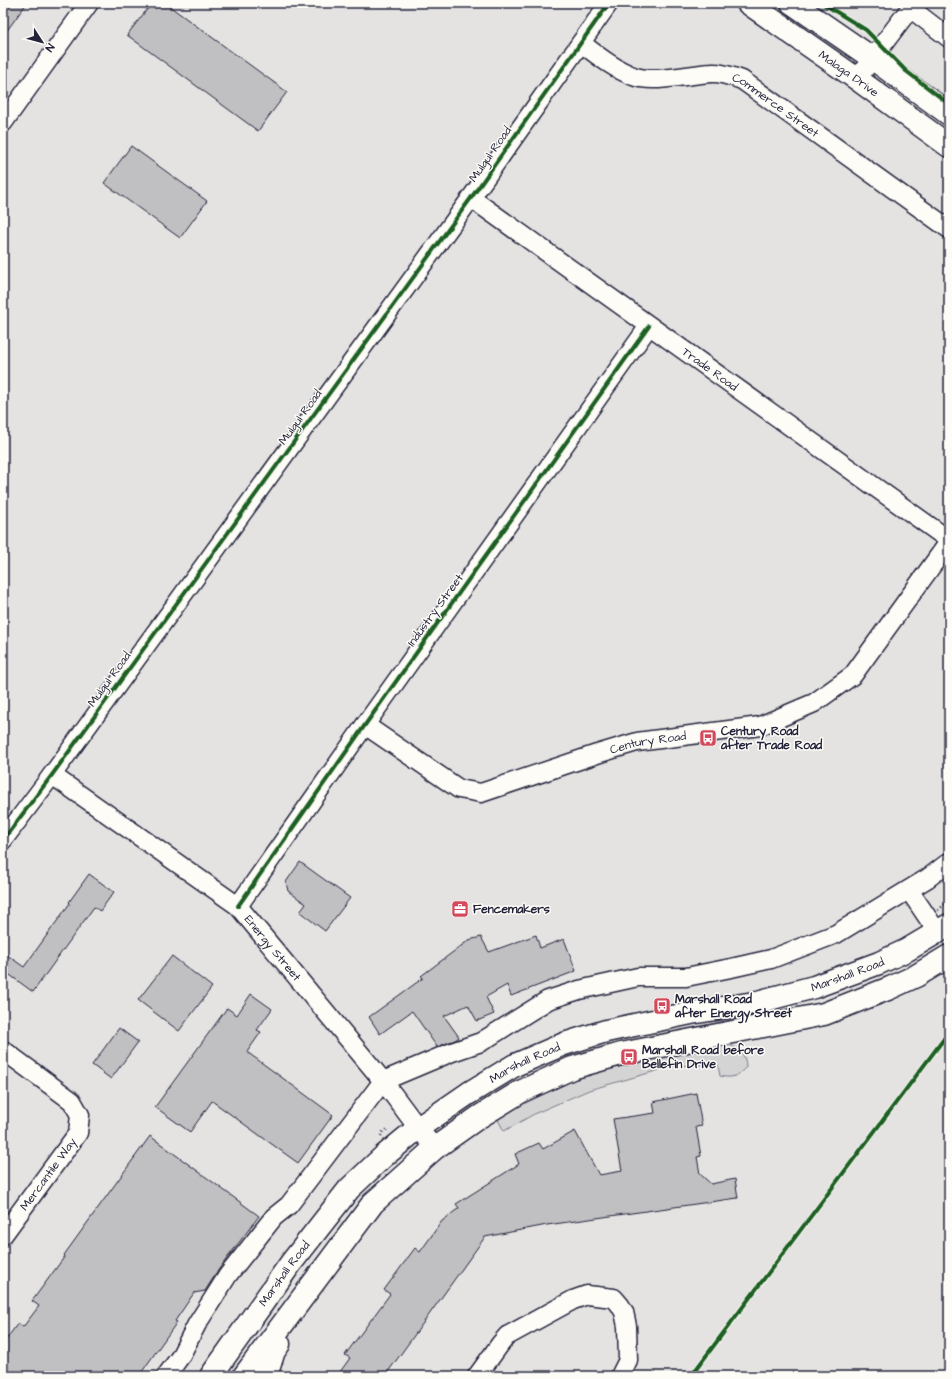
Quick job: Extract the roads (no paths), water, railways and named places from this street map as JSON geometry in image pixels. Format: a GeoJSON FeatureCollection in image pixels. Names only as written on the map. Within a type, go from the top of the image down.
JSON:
{"type":"FeatureCollection","features":[{"type":"Feature","properties":{"kind":"main road","name":"Malaga Drive"},"geometry":{"type":"LineString","coordinates":[[748,3],[857,79],[949,146]]}},
{"type":"Feature","properties":{"kind":"main road","name":"Malaga Drive"},"geometry":{"type":"LineString","coordinates":[[792,3],[872,58],[949,114]]}},
{"type":"Feature","properties":{"kind":"main road","name":"Marshall Road"},"geometry":{"type":"LineString","coordinates":[[220,1372],[291,1263],[349,1189],[384,1156],[418,1128],[469,1093],[515,1065],[564,1044],[606,1031],[691,1013],[748,1004],[814,988],[880,963],[908,950],[943,929]]}},
{"type":"Feature","properties":{"kind":"main road","name":"Marshall Road"},"geometry":{"type":"LineString","coordinates":[[244,1376],[373,1203],[435,1148],[479,1117],[520,1092],[572,1068],[621,1054],[824,1014],[916,976],[949,956]]}},
{"type":"Feature","properties":{"kind":"main road"},"geometry":{"type":"LineString","coordinates":[[748,1004],[751,1028]]}},
{"type":"Feature","properties":{"kind":"main road"},"geometry":{"type":"LineString","coordinates":[[266,1376],[274,1351],[324,1283],[348,1235]]}},
{"type":"Feature","properties":{"kind":"street"},"geometry":{"type":"LineString","coordinates":[[3,122],[89,3]]}},
{"type":"Feature","properties":{"kind":"street","name":"Mulgul Road"},"geometry":{"type":"LineString","coordinates":[[3,840],[52,775],[471,198],[609,3]]}},
{"type":"Feature","properties":{"kind":"street"},"geometry":{"type":"LineString","coordinates":[[857,79],[912,6],[949,38]]}},
{"type":"Feature","properties":{"kind":"street","name":"Commerce Street"},"geometry":{"type":"LineString","coordinates":[[581,43],[606,61],[634,77],[656,79],[714,72],[729,75],[742,80],[949,229]]}},
{"type":"Feature","properties":{"kind":"street","name":"Trade Road"},"geometry":{"type":"LineString","coordinates":[[471,198],[949,541]]}},
{"type":"Feature","properties":{"kind":"street","name":"Industry Street"},"geometry":{"type":"LineString","coordinates":[[238,906],[649,326]]}},
{"type":"Feature","properties":{"kind":"street","name":"Century Road"},"geometry":{"type":"LineString","coordinates":[[365,725],[459,789],[481,793],[637,742],[760,726],[814,703],[853,675],[949,541]]}},
{"type":"Feature","properties":{"kind":"street","name":"Energy Street"},"geometry":{"type":"LineString","coordinates":[[52,775],[238,906],[383,1082],[435,1148]]}},
{"type":"Feature","properties":{"kind":"street"},"geometry":{"type":"LineString","coordinates":[[166,1376],[180,1357],[197,1324],[228,1275],[274,1217],[290,1205],[383,1082],[452,1052],[481,1042],[548,1000],[579,990],[638,977],[686,977],[771,959],[836,934],[928,878],[949,862]]}},
{"type":"Feature","properties":{"kind":"street"},"geometry":{"type":"LineString","coordinates":[[909,890],[943,929]]}},
{"type":"Feature","properties":{"kind":"street","name":"Mercantile Way"},"geometry":{"type":"LineString","coordinates":[[3,1050],[72,1101],[80,1115],[78,1133],[3,1235]]}},
{"type":"Feature","properties":{"kind":"street"},"geometry":{"type":"LineString","coordinates":[[477,1376],[507,1336],[573,1300],[587,1295],[614,1298],[624,1312],[627,1326],[628,1360],[620,1376]]}},
{"type":"Feature","properties":{"kind":"place","name":"Century Road after Trade Road"},"geometry":{"type":"Point","coordinates":[708,738]}},
{"type":"Feature","properties":{"kind":"place","name":"Fencemakers"},"geometry":{"type":"Point","coordinates":[460,909]}},
{"type":"Feature","properties":{"kind":"place","name":"Marshall Road after Energy Street"},"geometry":{"type":"Point","coordinates":[662,1006]}},
{"type":"Feature","properties":{"kind":"place","name":"Marshall Road before Bellefin Drive"},"geometry":{"type":"Point","coordinates":[629,1057]}}]}
